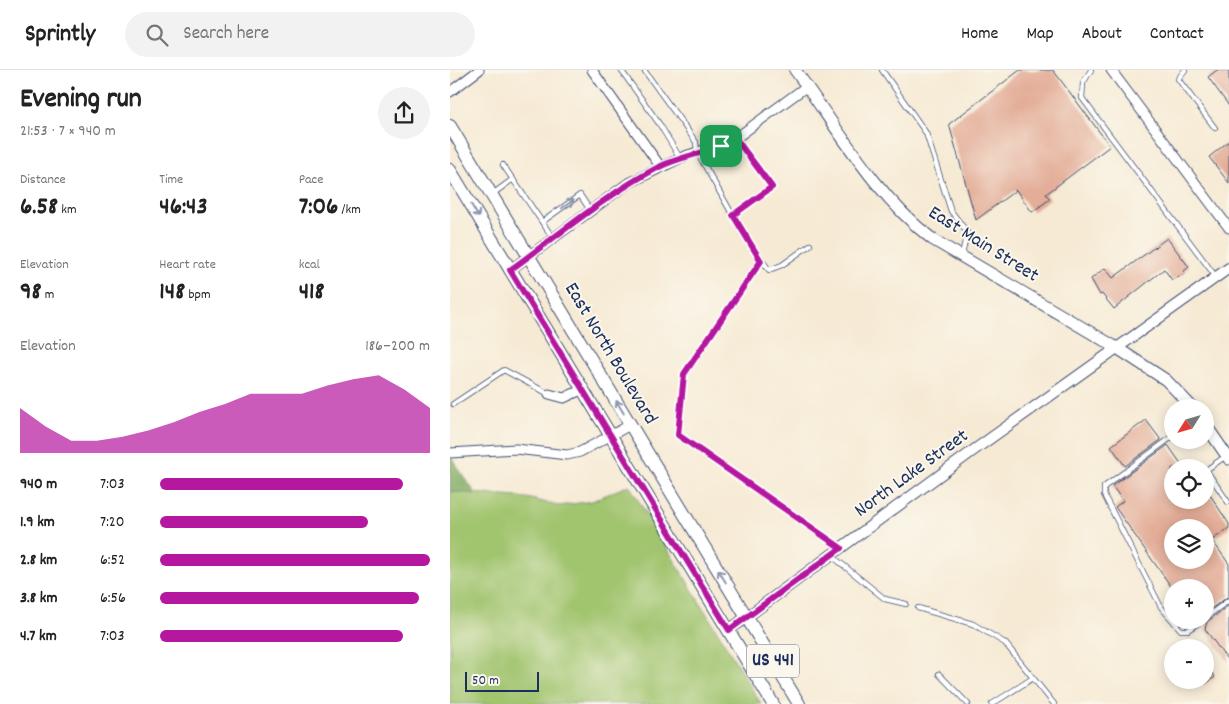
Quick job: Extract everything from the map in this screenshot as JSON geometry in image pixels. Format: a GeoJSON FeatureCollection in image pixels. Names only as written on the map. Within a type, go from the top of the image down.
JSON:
{"type":"FeatureCollection","features":[{"type":"Feature","properties":{"kind":"main road","name":"East Main Street"},"geometry":{"type":"LineString","coordinates":[[795,70],[889,200],[909,221],[932,239],[1117,348],[1166,380],[1184,399]]}},
{"type":"Feature","properties":{"kind":"main road","name":"East North Boulevard"},"geometry":{"type":"LineString","coordinates":[[450,126],[799,704]]}},
{"type":"Feature","properties":{"kind":"main road","name":"East North Boulevard"},"geometry":{"type":"LineString","coordinates":[[450,170],[773,704]]}},
{"type":"Feature","properties":{"kind":"main road"},"geometry":{"type":"LineString","coordinates":[[1214,437],[1228,457]]}},
{"type":"Feature","properties":{"kind":"street"},"geometry":{"type":"LineString","coordinates":[[450,92],[479,70]]}},
{"type":"Feature","properties":{"kind":"street"},"geometry":{"type":"LineString","coordinates":[[592,70],[660,166]]}},
{"type":"Feature","properties":{"kind":"street"},"geometry":{"type":"LineString","coordinates":[[1111,70],[1229,228]]}},
{"type":"Feature","properties":{"kind":"street"},"geometry":{"type":"LineString","coordinates":[[510,270],[627,184],[660,166],[697,152],[721,146],[736,139],[807,86]]}},
{"type":"Feature","properties":{"kind":"street","name":"North Lake Street"},"geometry":{"type":"LineString","coordinates":[[729,630],[1229,268]]}},
{"type":"Feature","properties":{"kind":"street"},"geometry":{"type":"LineString","coordinates":[[549,394],[564,398],[583,389]]}},
{"type":"Feature","properties":{"kind":"street"},"geometry":{"type":"LineString","coordinates":[[450,452],[516,449],[567,455],[580,452],[612,437],[630,425]]}},
{"type":"Feature","properties":{"kind":"lane"},"geometry":{"type":"LineString","coordinates":[[621,70],[660,125],[680,158]]}},
{"type":"Feature","properties":{"kind":"lane"},"geometry":{"type":"LineString","coordinates":[[644,70],[696,142],[697,152],[761,261],[769,270],[782,265],[810,245]]}},
{"type":"Feature","properties":{"kind":"lane"},"geometry":{"type":"LineString","coordinates":[[882,70],[926,133],[951,211],[967,232],[961,256]]}},
{"type":"Feature","properties":{"kind":"lane"},"geometry":{"type":"LineString","coordinates":[[1091,70],[1083,83],[1082,98],[1216,277]]}},
{"type":"Feature","properties":{"kind":"lane"},"geometry":{"type":"LineString","coordinates":[[1185,70],[1178,79],[1215,128]]}},
{"type":"Feature","properties":{"kind":"lane"},"geometry":{"type":"LineString","coordinates":[[733,215],[772,187],[736,139]]}},
{"type":"Feature","properties":{"kind":"lane"},"geometry":{"type":"LineString","coordinates":[[503,165],[553,238]]}},
{"type":"Feature","properties":{"kind":"lane"},"geometry":{"type":"LineString","coordinates":[[492,195],[513,180]]}},
{"type":"Feature","properties":{"kind":"lane"},"geometry":{"type":"LineString","coordinates":[[542,222],[580,195],[590,210]]}},
{"type":"Feature","properties":{"kind":"lane"},"geometry":{"type":"LineString","coordinates":[[761,261],[684,374],[678,435],[841,548]]}},
{"type":"Feature","properties":{"kind":"lane"},"geometry":{"type":"LineString","coordinates":[[453,404],[504,370],[549,394]]}},
{"type":"Feature","properties":{"kind":"lane"},"geometry":{"type":"LineString","coordinates":[[1164,443],[1104,487],[1104,495],[1164,610]]}},
{"type":"Feature","properties":{"kind":"lane"},"geometry":{"type":"LineString","coordinates":[[1228,457],[1206,470],[1229,502]]}},
{"type":"Feature","properties":{"kind":"lane"},"geometry":{"type":"LineString","coordinates":[[832,556],[884,599],[906,604]]}},
{"type":"Feature","properties":{"kind":"lane"},"geometry":{"type":"LineString","coordinates":[[1214,611],[1229,600]]}},
{"type":"Feature","properties":{"kind":"lane"},"geometry":{"type":"LineString","coordinates":[[918,608],[973,624],[1005,642],[1054,704]]}},
{"type":"Feature","properties":{"kind":"lane"},"geometry":{"type":"LineString","coordinates":[[939,674],[968,704]]}},
{"type":"Feature","properties":{"kind":"lane"},"geometry":{"type":"LineString","coordinates":[[992,704],[1033,678]]}},
{"type":"Feature","properties":{"kind":"green space"},"geometry":{"type":"Polygon","coordinates":[[[450,456],[476,494],[450,491],[450,456]]]}},
{"type":"Feature","properties":{"kind":"green space"},"geometry":{"type":"Polygon","coordinates":[[[629,485],[761,704],[450,704],[450,491],[527,498],[559,506],[592,501],[629,485]]]}},
{"type":"Feature","properties":{"kind":"building"},"geometry":{"type":"Polygon","coordinates":[[[1020,70],[1053,70],[1110,146],[1046,194],[1050,199],[1032,212],[1016,190],[976,220],[949,124],[1020,70]]]}},
{"type":"Feature","properties":{"kind":"building"},"geometry":{"type":"Polygon","coordinates":[[[1217,70],[1229,70],[1229,106],[1208,77],[1217,70]]]}},
{"type":"Feature","properties":{"kind":"building"},"geometry":{"type":"Polygon","coordinates":[[[1229,141],[1229,183],[1209,157],[1229,141]]]}},
{"type":"Feature","properties":{"kind":"building"},"geometry":{"type":"Polygon","coordinates":[[[1167,238],[1189,267],[1184,271],[1185,273],[1172,280],[1164,269],[1114,309],[1102,294],[1100,295],[1091,279],[1105,268],[1113,278],[1167,238]]]}},
{"type":"Feature","properties":{"kind":"building"},"geometry":{"type":"Polygon","coordinates":[[[1146,420],[1161,440],[1125,466],[1111,446],[1146,420]]]}},
{"type":"Feature","properties":{"kind":"building"},"geometry":{"type":"Polygon","coordinates":[[[1164,448],[1171,449],[1178,459],[1164,459],[1164,509],[1214,509],[1214,501],[1229,524],[1229,528],[1214,539],[1214,519],[1164,519],[1164,569],[1214,569],[1214,543],[1229,564],[1229,596],[1214,607],[1214,579],[1166,579],[1115,507],[1123,501],[1112,486],[1164,448]]]}},
{"type":"Feature","properties":{"kind":"building"},"geometry":{"type":"Polygon","coordinates":[[[1229,605],[1229,662],[1205,629],[1214,629],[1214,617],[1229,605]]]}},
{"type":"Feature","properties":{"kind":"route"},"geometry":{"type":"LineString","coordinates":[[736,139],[772,187],[733,215],[761,261],[684,374],[678,435],[841,548],[729,630],[510,270],[627,184],[660,166],[685,156],[721,146],[736,139]]}}]}
